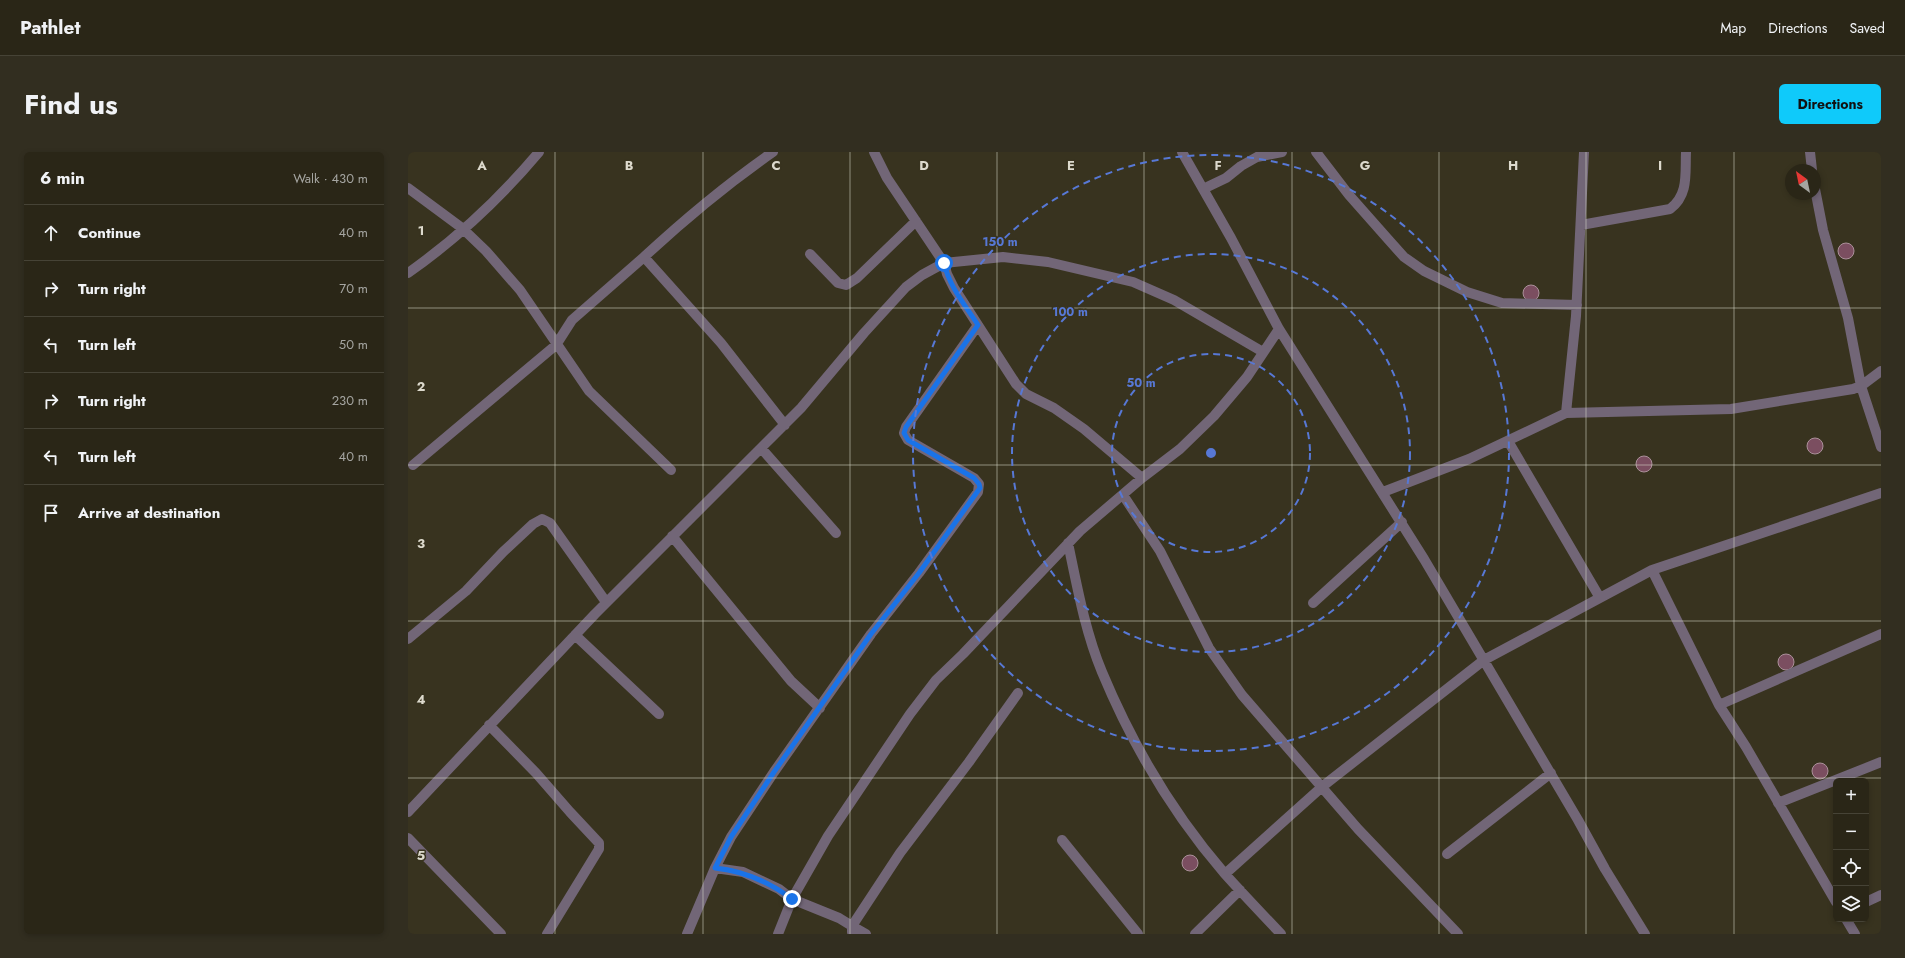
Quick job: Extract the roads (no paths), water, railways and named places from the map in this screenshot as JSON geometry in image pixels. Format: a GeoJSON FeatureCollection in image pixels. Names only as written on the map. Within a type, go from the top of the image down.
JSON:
{"type":"FeatureCollection","features":[{"type":"Feature","properties":{"kind":"street"},"geometry":{"type":"LineString","coordinates":[[408,273],[462,228],[518,176],[538,152]]}},
{"type":"Feature","properties":{"kind":"street"},"geometry":{"type":"LineString","coordinates":[[413,464],[556,345],[572,320],[700,206],[773,152]]}},
{"type":"Feature","properties":{"kind":"street"},"geometry":{"type":"LineString","coordinates":[[874,152],[887,178],[944,263],[947,274],[954,288],[1016,384],[1026,394],[1054,408],[1084,429],[1142,478]]}},
{"type":"Feature","properties":{"kind":"street"},"geometry":{"type":"LineString","coordinates":[[1182,152],[1279,329],[1402,522],[1551,774],[1604,869],[1645,934]]}},
{"type":"Feature","properties":{"kind":"street"},"geometry":{"type":"LineString","coordinates":[[1203,189],[1226,178],[1241,166],[1257,157],[1282,152]]}},
{"type":"Feature","properties":{"kind":"street"},"geometry":{"type":"LineString","coordinates":[[1316,152],[1349,195],[1404,257],[1424,271],[1467,292],[1502,303],[1577,305]]}},
{"type":"Feature","properties":{"kind":"street"},"geometry":{"type":"LineString","coordinates":[[1566,413],[1577,305],[1584,152]]}},
{"type":"Feature","properties":{"kind":"street"},"geometry":{"type":"LineString","coordinates":[[1581,225],[1670,208],[1676,204],[1681,198],[1684,190],[1686,152]]}},
{"type":"Feature","properties":{"kind":"street"},"geometry":{"type":"LineString","coordinates":[[1810,152],[1811,164]]}},
{"type":"Feature","properties":{"kind":"street"},"geometry":{"type":"LineString","coordinates":[[408,188],[462,228],[486,251],[520,290],[556,345],[589,391],[671,470]]}},
{"type":"Feature","properties":{"kind":"street"},"geometry":{"type":"LineString","coordinates":[[1817,200],[1823,230],[1848,318],[1861,386],[1881,447]]}},
{"type":"Feature","properties":{"kind":"street"},"geometry":{"type":"LineString","coordinates":[[810,254],[838,284],[846,285],[858,278],[916,221]]}},
{"type":"Feature","properties":{"kind":"street"},"geometry":{"type":"LineString","coordinates":[[644,257],[721,343],[785,425]]}},
{"type":"Feature","properties":{"kind":"street"},"geometry":{"type":"LineString","coordinates":[[408,812],[606,602],[785,425],[864,333],[906,288],[922,274],[944,263],[1003,257],[1048,262],[1133,282],[1174,300],[1263,352]]}},
{"type":"Feature","properties":{"kind":"street"},"geometry":{"type":"LineString","coordinates":[[687,934],[715,868],[731,837],[871,634],[919,573],[978,492],[979,484],[974,478],[908,440],[904,433],[906,427],[978,325]]}},
{"type":"Feature","properties":{"kind":"street"},"geometry":{"type":"LineString","coordinates":[[778,934],[792,899],[828,836],[906,720],[936,680],[963,654],[1068,543],[1142,478],[1180,449],[1214,416],[1247,377],[1279,329]]}},
{"type":"Feature","properties":{"kind":"street"},"geometry":{"type":"LineString","coordinates":[[1383,492],[1469,459],[1508,442],[1566,413],[1731,408],[1839,392],[1861,386],[1881,371]]}},
{"type":"Feature","properties":{"kind":"street"},"geometry":{"type":"LineString","coordinates":[[1508,442],[1600,598]]}},
{"type":"Feature","properties":{"kind":"street"},"geometry":{"type":"LineString","coordinates":[[761,448],[836,533]]}},
{"type":"Feature","properties":{"kind":"street"},"geometry":{"type":"LineString","coordinates":[[1225,874],[1323,786],[1484,660],[1652,570],[1881,493]]}},
{"type":"Feature","properties":{"kind":"street"},"geometry":{"type":"LineString","coordinates":[[1123,494],[1160,551],[1209,648],[1242,695],[1284,745],[1323,786],[1358,829],[1458,934]]}},
{"type":"Feature","properties":{"kind":"street"},"geometry":{"type":"LineString","coordinates":[[408,639],[466,591],[503,552],[533,524],[542,519],[550,523],[606,602]]}},
{"type":"Feature","properties":{"kind":"street"},"geometry":{"type":"LineString","coordinates":[[1313,604],[1402,522]]}},
{"type":"Feature","properties":{"kind":"street"},"geometry":{"type":"LineString","coordinates":[[672,536],[791,681],[820,708]]}},
{"type":"Feature","properties":{"kind":"street"},"geometry":{"type":"LineString","coordinates":[[1068,543],[1089,635],[1102,672],[1152,771],[1202,845],[1225,874],[1280,934]]}},
{"type":"Feature","properties":{"kind":"street"},"geometry":{"type":"LineString","coordinates":[[1652,570],[1719,705],[1833,897]]}},
{"type":"Feature","properties":{"kind":"street"},"geometry":{"type":"LineString","coordinates":[[1719,705],[1881,634]]}},
{"type":"Feature","properties":{"kind":"street"},"geometry":{"type":"LineString","coordinates":[[575,635],[659,714]]}},
{"type":"Feature","properties":{"kind":"street"},"geometry":{"type":"LineString","coordinates":[[852,930],[900,853],[969,762],[1018,693]]}},
{"type":"Feature","properties":{"kind":"street"},"geometry":{"type":"LineString","coordinates":[[489,725],[536,773],[599,843],[599,849],[547,934]]}},
{"type":"Feature","properties":{"kind":"street"},"geometry":{"type":"LineString","coordinates":[[1778,803],[1881,762]]}},
{"type":"Feature","properties":{"kind":"street"},"geometry":{"type":"LineString","coordinates":[[1448,854],[1551,774]]}},
{"type":"Feature","properties":{"kind":"street"},"geometry":{"type":"LineString","coordinates":[[408,838],[501,934]]}},
{"type":"Feature","properties":{"kind":"street"},"geometry":{"type":"LineString","coordinates":[[1062,840],[1138,934]]}},
{"type":"Feature","properties":{"kind":"street"},"geometry":{"type":"LineString","coordinates":[[715,868],[744,872],[779,889],[792,899],[839,918],[852,930],[866,934]]}},
{"type":"Feature","properties":{"kind":"street"},"geometry":{"type":"LineString","coordinates":[[1195,934],[1240,890]]}},
{"type":"Feature","properties":{"kind":"street"},"geometry":{"type":"LineString","coordinates":[[1869,901],[1881,895]]}},
{"type":"Feature","properties":{"kind":"street"},"geometry":{"type":"LineString","coordinates":[[1848,922],[1855,934]]}}]}
